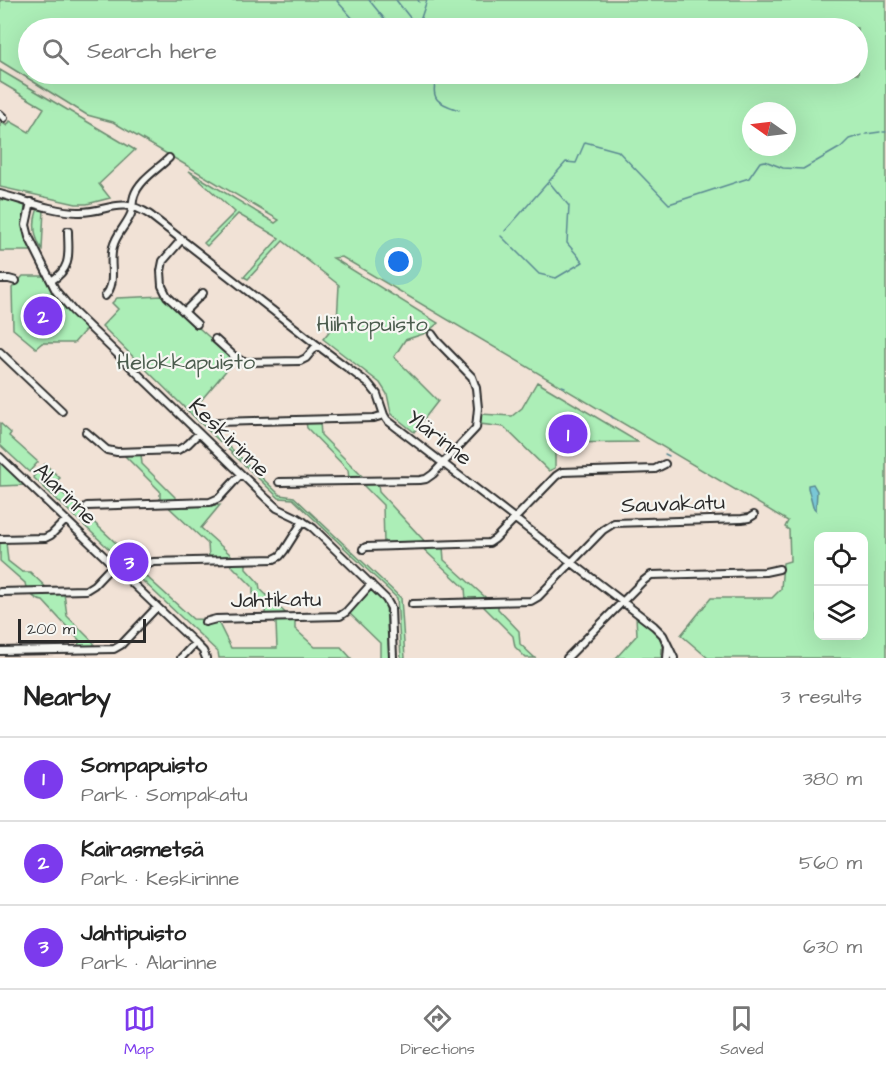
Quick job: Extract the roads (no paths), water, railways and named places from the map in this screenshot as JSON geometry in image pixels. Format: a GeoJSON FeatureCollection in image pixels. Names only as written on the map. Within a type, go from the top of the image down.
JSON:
{"type":"FeatureCollection","features":[{"type":"Feature","properties":{"kind":"street"},"geometry":{"type":"LineString","coordinates":[[105,296],[112,285],[113,246],[130,215],[134,196],[138,188],[169,158]]}},
{"type":"Feature","properties":{"kind":"street"},"geometry":{"type":"LineString","coordinates":[[0,194],[78,212],[120,205],[133,206]]}},
{"type":"Feature","properties":{"kind":"street","name":"Keskirinne"},"geometry":{"type":"LineString","coordinates":[[31,202],[27,231],[56,291],[65,303],[274,506],[303,520],[319,533],[386,598],[391,608],[393,658]]}},
{"type":"Feature","properties":{"kind":"street","name":"Ylärinne"},"geometry":{"type":"LineString","coordinates":[[133,206],[150,215],[183,239],[316,345],[369,384],[377,394],[384,415],[393,426],[658,630],[675,658]]}},
{"type":"Feature","properties":{"kind":"street"},"geometry":{"type":"LineString","coordinates":[[51,281],[68,264],[68,231]]}},
{"type":"Feature","properties":{"kind":"street"},"geometry":{"type":"LineString","coordinates":[[183,239],[164,258],[161,278],[164,291],[197,324]]}},
{"type":"Feature","properties":{"kind":"street"},"geometry":{"type":"LineString","coordinates":[[0,279],[16,281]]}},
{"type":"Feature","properties":{"kind":"street"},"geometry":{"type":"LineString","coordinates":[[184,312],[203,293]]}},
{"type":"Feature","properties":{"kind":"street"},"geometry":{"type":"LineString","coordinates":[[279,482],[424,480],[433,474],[476,428],[478,411],[477,393],[472,377],[432,334]]}},
{"type":"Feature","properties":{"kind":"street"},"geometry":{"type":"LineString","coordinates":[[215,339],[246,363],[300,361],[306,358],[316,345]]}},
{"type":"Feature","properties":{"kind":"street"},"geometry":{"type":"LineString","coordinates":[[0,352],[62,411]]}},
{"type":"Feature","properties":{"kind":"street"},"geometry":{"type":"LineString","coordinates":[[217,422],[374,418],[384,415]]}},
{"type":"Feature","properties":{"kind":"street"},"geometry":{"type":"LineString","coordinates":[[86,432],[107,450],[117,452],[178,450],[199,433]]}},
{"type":"Feature","properties":{"kind":"street","name":"Alarinne"},"geometry":{"type":"LineString","coordinates":[[0,457],[195,643],[206,658]]}},
{"type":"Feature","properties":{"kind":"street"},"geometry":{"type":"LineString","coordinates":[[363,549],[366,547],[489,543],[552,479],[562,472],[655,469],[665,464]]}},
{"type":"Feature","properties":{"kind":"street"},"geometry":{"type":"LineString","coordinates":[[87,506],[210,502],[219,498],[241,474]]}},
{"type":"Feature","properties":{"kind":"street","name":"Sauvakatu"},"geometry":{"type":"LineString","coordinates":[[412,604],[531,601],[538,597],[603,530],[614,523],[742,519],[754,515]]}},
{"type":"Feature","properties":{"kind":"street"},"geometry":{"type":"LineString","coordinates":[[0,539],[49,537],[66,520]]}},
{"type":"Feature","properties":{"kind":"street"},"geometry":{"type":"LineString","coordinates":[[147,565],[153,562],[274,559],[284,551],[303,520]]}},
{"type":"Feature","properties":{"kind":"street"},"geometry":{"type":"LineString","coordinates":[[0,592],[86,590],[113,565]]}},
{"type":"Feature","properties":{"kind":"street"},"geometry":{"type":"LineString","coordinates":[[567,658],[646,577],[654,574],[765,572],[779,569]]}},
{"type":"Feature","properties":{"kind":"street","name":"Jahtikatu"},"geometry":{"type":"LineString","coordinates":[[205,622],[216,619],[340,616],[371,584]]}},
{"type":"Feature","properties":{"kind":"street"},"geometry":{"type":"LineString","coordinates":[[0,651],[118,647],[157,607]]}},
{"type":"Feature","properties":{"kind":"street"},"geometry":{"type":"LineString","coordinates":[[182,658],[195,643]]}},
{"type":"Feature","properties":{"kind":"street"},"geometry":{"type":"LineString","coordinates":[[667,658],[669,646]]}},
{"type":"Feature","properties":{"kind":"street"},"geometry":{"type":"LineString","coordinates":[[92,649],[95,658]]}},
{"type":"Feature","properties":{"kind":"water"},"geometry":{"type":"Polygon","coordinates":[[[813,484],[817,491],[816,510],[808,488],[808,485],[813,484]]]}},
{"type":"Feature","properties":{"kind":"waterway"},"geometry":{"type":"LineString","coordinates":[[338,0],[352,18]]}},
{"type":"Feature","properties":{"kind":"waterway"},"geometry":{"type":"LineString","coordinates":[[369,0],[384,18]]}},
{"type":"Feature","properties":{"kind":"waterway"},"geometry":{"type":"LineString","coordinates":[[396,0],[410,18]]}},
{"type":"Feature","properties":{"kind":"waterway"},"geometry":{"type":"LineString","coordinates":[[421,18],[427,0]]}},
{"type":"Feature","properties":{"kind":"waterway"},"geometry":{"type":"LineString","coordinates":[[434,84],[434,92],[438,100],[459,110]]}},
{"type":"Feature","properties":{"kind":"waterway"},"geometry":{"type":"LineString","coordinates":[[866,134],[880,132]]}},
{"type":"Feature","properties":{"kind":"waterway"},"geometry":{"type":"LineString","coordinates":[[505,231],[566,162],[576,163],[585,142],[618,151],[669,204],[749,178],[760,162],[765,161],[783,168],[803,169],[841,147],[849,139],[862,135]]}},
{"type":"Feature","properties":{"kind":"waterway"},"geometry":{"type":"LineString","coordinates":[[501,236],[539,274],[556,278],[583,262],[567,243],[569,206],[549,182]]}},
{"type":"Feature","properties":{"kind":"waterway"},"geometry":{"type":"LineString","coordinates":[[665,454],[669,456]]}},
{"type":"Feature","properties":{"kind":"place","name":"Kairasmetsä"},"geometry":{"type":"Point","coordinates":[43,316]}},
{"type":"Feature","properties":{"kind":"place","name":"Sompapuisto"},"geometry":{"type":"Point","coordinates":[568,434]}},
{"type":"Feature","properties":{"kind":"place","name":"Jahtipuisto"},"geometry":{"type":"Point","coordinates":[129,562]}},
{"type":"Feature","properties":{"kind":"park label","name":"Hiihtopuisto"},"geometry":{"type":"Point","coordinates":[372,324]}},
{"type":"Feature","properties":{"kind":"park label","name":"Helokkapuisto"},"geometry":{"type":"Point","coordinates":[186,362]}}]}
